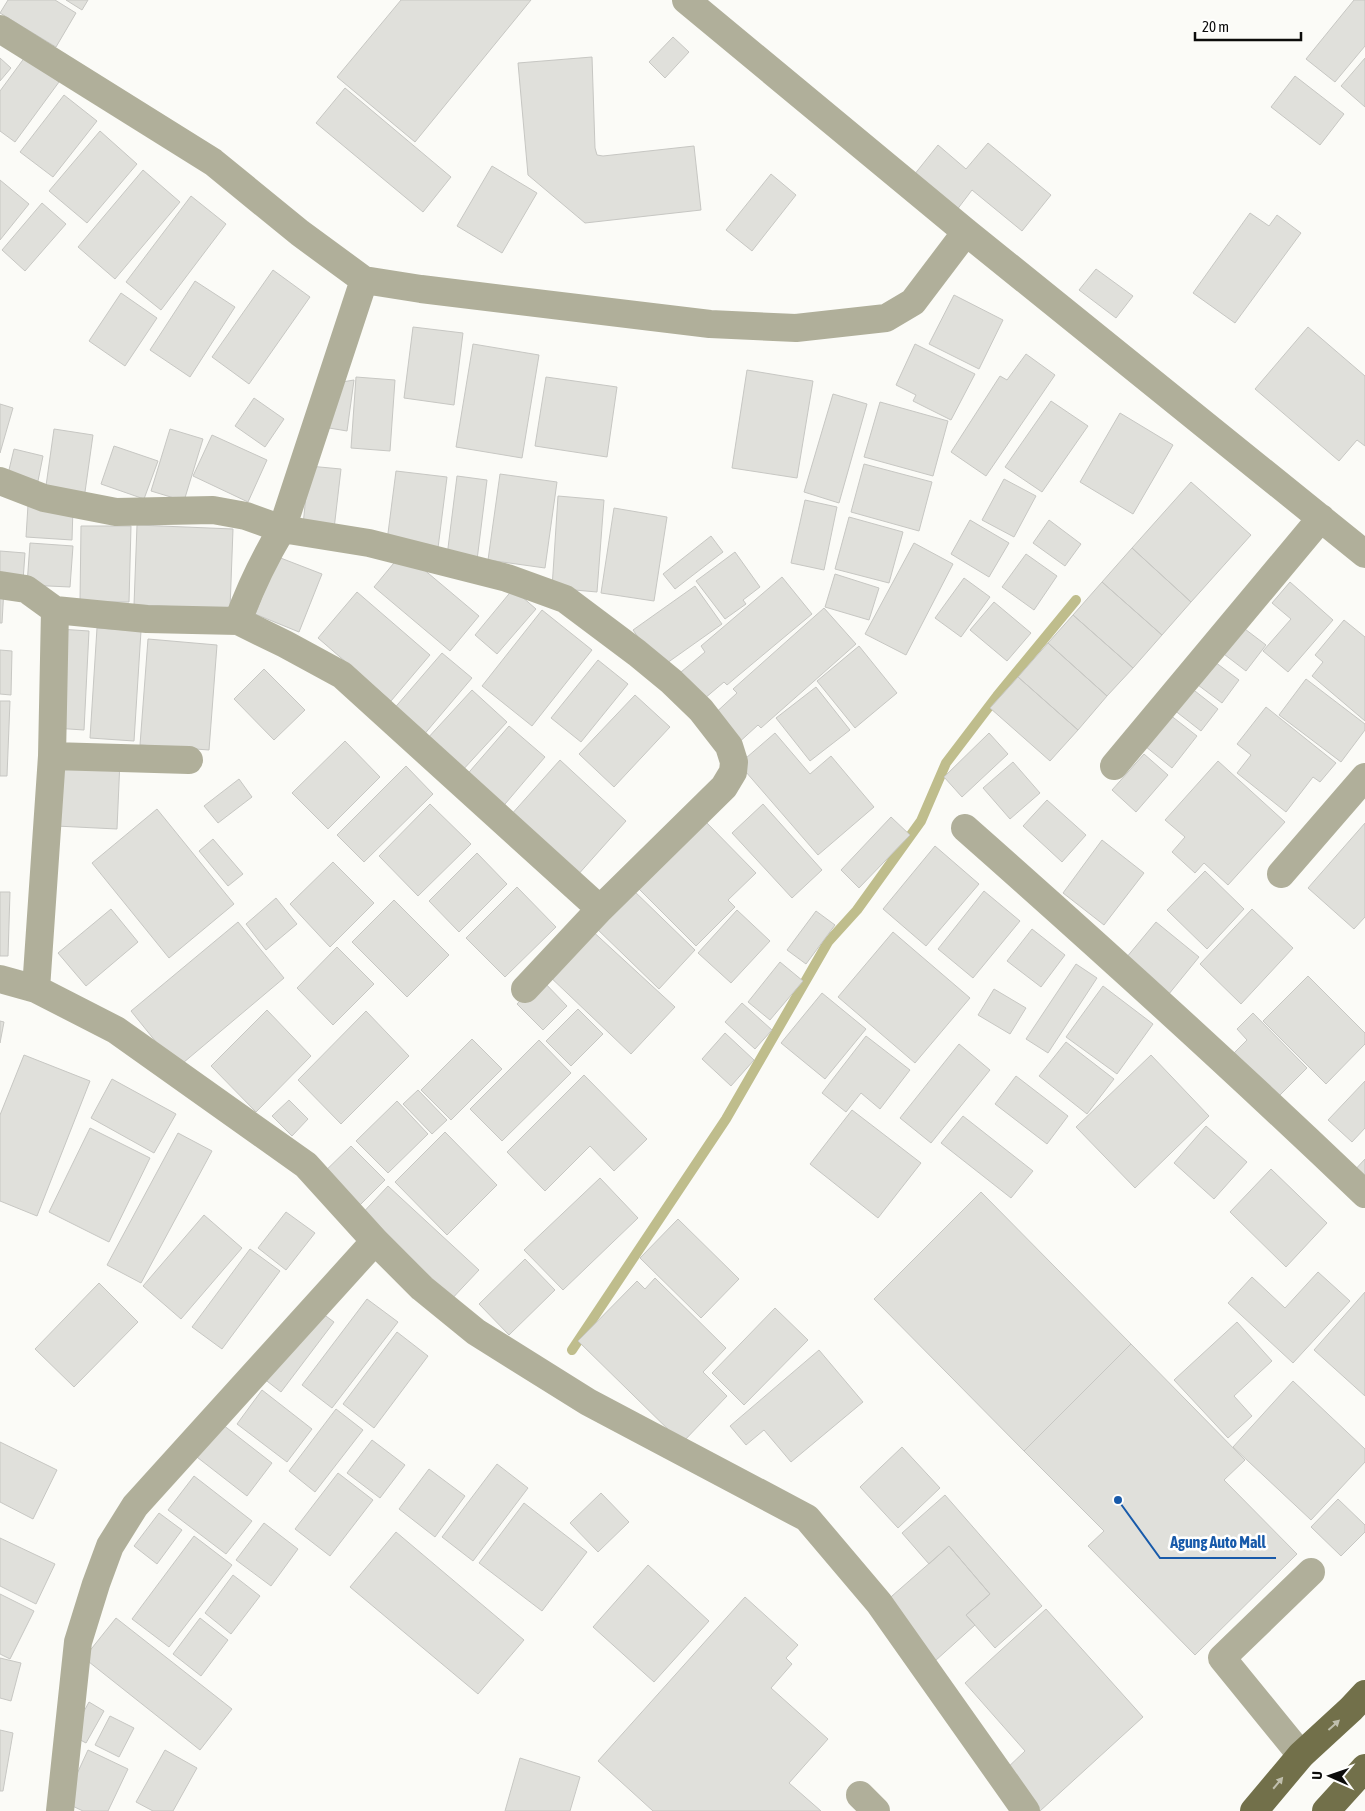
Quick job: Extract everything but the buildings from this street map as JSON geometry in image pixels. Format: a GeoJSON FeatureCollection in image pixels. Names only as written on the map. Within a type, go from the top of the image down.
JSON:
{"type":"FeatureCollection","features":[{"type":"Feature","properties":{"kind":"main road"},"geometry":{"type":"LineString","coordinates":[[1254,1811],[1302,1754],[1365,1694]]}},
{"type":"Feature","properties":{"kind":"main road"},"geometry":{"type":"LineString","coordinates":[[1326,1811],[1365,1768]]}},
{"type":"Feature","properties":{"kind":"street"},"geometry":{"type":"LineString","coordinates":[[686,0],[966,232],[1365,554]]}},
{"type":"Feature","properties":{"kind":"street"},"geometry":{"type":"LineString","coordinates":[[0,29],[212,162],[300,233],[364,280],[421,289],[710,324],[796,328],[886,318],[913,302],[966,232]]}},
{"type":"Feature","properties":{"kind":"street"},"geometry":{"type":"LineString","coordinates":[[238,621],[263,561],[282,529],[364,280]]}},
{"type":"Feature","properties":{"kind":"street"},"geometry":{"type":"LineString","coordinates":[[0,481],[44,498],[116,512],[213,510],[246,516],[282,529],[369,543],[507,578],[565,599],[637,653],[702,710],[729,746],[734,762],[733,772],[724,787],[600,909],[525,989]]}},
{"type":"Feature","properties":{"kind":"street"},"geometry":{"type":"LineString","coordinates":[[1114,766],[1321,518]]}},
{"type":"Feature","properties":{"kind":"street"},"geometry":{"type":"LineString","coordinates":[[0,585],[26,589],[55,610],[147,619],[238,621],[285,644],[342,675],[600,909]]}},
{"type":"Feature","properties":{"kind":"street"},"geometry":{"type":"LineString","coordinates":[[36,989],[52,756],[55,610]]}},
{"type":"Feature","properties":{"kind":"street"},"geometry":{"type":"LineString","coordinates":[[52,756],[189,760]]}},
{"type":"Feature","properties":{"kind":"street"},"geometry":{"type":"LineString","coordinates":[[1281,874],[1365,777]]}},
{"type":"Feature","properties":{"kind":"street"},"geometry":{"type":"LineString","coordinates":[[965,828],[1083,932],[1241,1076],[1365,1194]]}},
{"type":"Feature","properties":{"kind":"street"},"geometry":{"type":"LineString","coordinates":[[0,979],[36,989],[116,1030],[306,1165],[375,1241],[422,1288],[476,1332],[588,1402],[808,1518],[879,1603],[1026,1811]]}},
{"type":"Feature","properties":{"kind":"street"},"geometry":{"type":"LineString","coordinates":[[60,1811],[78,1642],[110,1546],[135,1506],[375,1241]]}},
{"type":"Feature","properties":{"kind":"street"},"geometry":{"type":"LineString","coordinates":[[1302,1754],[1222,1658],[1311,1572]]}},
{"type":"Feature","properties":{"kind":"waterway"},"geometry":{"type":"LineString","coordinates":[[572,1350],[726,1119],[828,942],[857,910],[921,821],[946,763],[997,696],[1076,600]]}},
{"type":"Feature","properties":{"kind":"place","name":"Agung Auto Mall"},"geometry":{"type":"Point","coordinates":[1118,1500]}}]}
